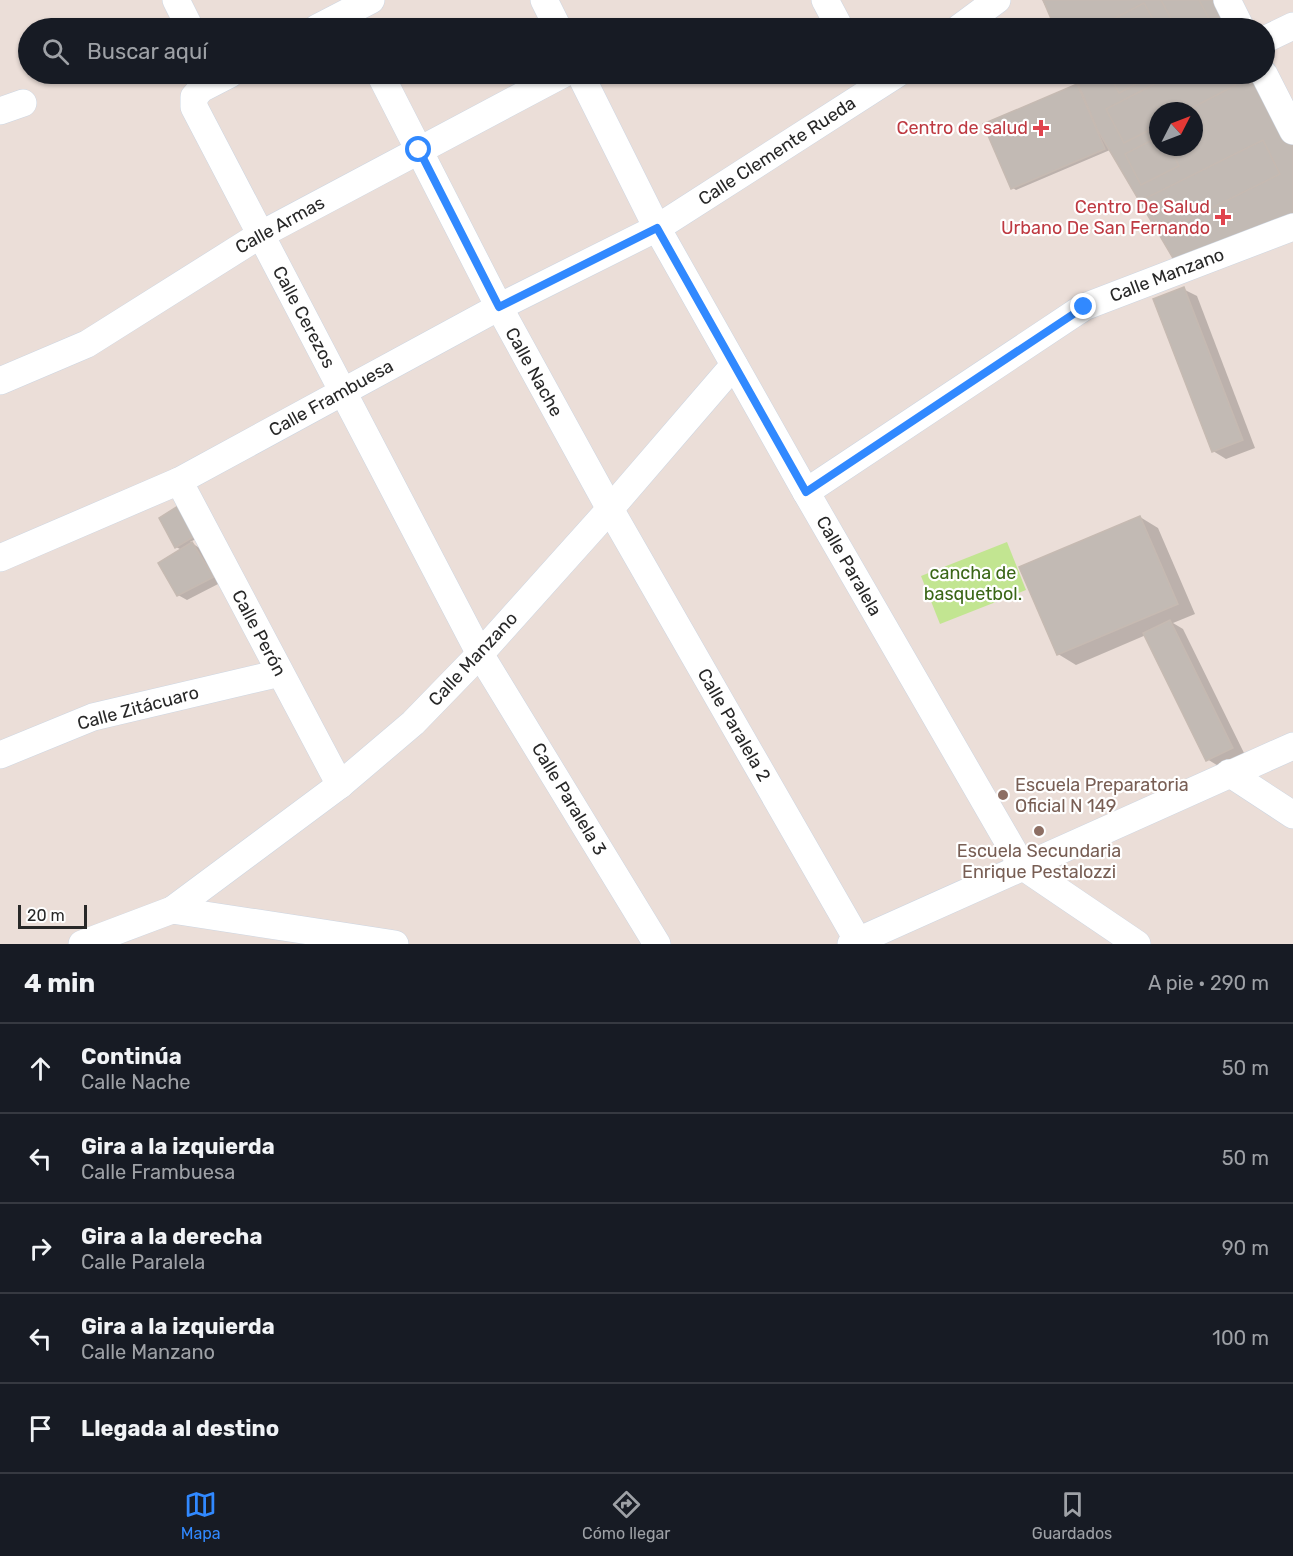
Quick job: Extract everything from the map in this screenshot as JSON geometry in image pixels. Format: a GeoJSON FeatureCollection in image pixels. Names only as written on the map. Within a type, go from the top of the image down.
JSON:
{"type":"FeatureCollection","features":[{"type":"Feature","properties":{"kind":"street"},"geometry":{"type":"LineString","coordinates":[[176,0],[185,18]]}},
{"type":"Feature","properties":{"kind":"street"},"geometry":{"type":"LineString","coordinates":[[544,0],[553,18]]}},
{"type":"Feature","properties":{"kind":"street"},"geometry":{"type":"LineString","coordinates":[[825,0],[835,18]]}},
{"type":"Feature","properties":{"kind":"street"},"geometry":{"type":"LineString","coordinates":[[973,18],[997,0]]}},
{"type":"Feature","properties":{"kind":"street"},"geometry":{"type":"LineString","coordinates":[[1227,0],[1236,18]]}},
{"type":"Feature","properties":{"kind":"street"},"geometry":{"type":"LineString","coordinates":[[345,18],[359,13]]}},
{"type":"Feature","properties":{"kind":"street"},"geometry":{"type":"LineString","coordinates":[[1275,35],[1293,26]]}},
{"type":"Feature","properties":{"kind":"street","name":"Calle Cerezos"},"geometry":{"type":"LineString","coordinates":[[208,84],[194,97],[194,107],[480,654]]}},
{"type":"Feature","properties":{"kind":"street","name":"Calle Nache"},"geometry":{"type":"LineString","coordinates":[[385,84],[499,307],[610,509]]}},
{"type":"Feature","properties":{"kind":"street","name":"Calle Armas"},"geometry":{"type":"LineString","coordinates":[[0,381],[87,344],[260,235],[544,84]]}},
{"type":"Feature","properties":{"kind":"street","name":"Calle Paralela"},"geometry":{"type":"LineString","coordinates":[[585,84],[657,228],[806,492],[1023,866]]}},
{"type":"Feature","properties":{"kind":"street","name":"Calle Clemente Rueda"},"geometry":{"type":"LineString","coordinates":[[657,228],[865,84]]}},
{"type":"Feature","properties":{"kind":"street"},"geometry":{"type":"LineString","coordinates":[[1269,84],[1293,131]]}},
{"type":"Feature","properties":{"kind":"street","name":"Calle Manzano"},"geometry":{"type":"LineString","coordinates":[[806,492],[1084,307],[1293,227]]}},
{"type":"Feature","properties":{"kind":"street","name":"Calle Frambuesa"},"geometry":{"type":"LineString","coordinates":[[0,558],[179,481],[499,307],[657,228]]}},
{"type":"Feature","properties":{"kind":"street","name":"Calle Manzano"},"geometry":{"type":"LineString","coordinates":[[90,943],[172,910],[340,785],[413,723],[480,654],[610,509],[734,364]]}},
{"type":"Feature","properties":{"kind":"street","name":"Calle Perón"},"geometry":{"type":"LineString","coordinates":[[179,481],[340,785]]}},
{"type":"Feature","properties":{"kind":"street","name":"Calle Paralela 2"},"geometry":{"type":"LineString","coordinates":[[610,509],[854,943]]}},
{"type":"Feature","properties":{"kind":"street","name":"Calle Paralela 3"},"geometry":{"type":"LineString","coordinates":[[480,654],[657,944]]}},
{"type":"Feature","properties":{"kind":"street","name":"Calle Zitácuaro"},"geometry":{"type":"LineString","coordinates":[[0,755],[93,717],[280,673]]}},
{"type":"Feature","properties":{"kind":"street"},"geometry":{"type":"LineString","coordinates":[[854,943],[1293,746]]}},
{"type":"Feature","properties":{"kind":"street"},"geometry":{"type":"LineString","coordinates":[[1229,773],[1293,815]]}},
{"type":"Feature","properties":{"kind":"street"},"geometry":{"type":"LineString","coordinates":[[1023,866],[1137,944]]}},
{"type":"Feature","properties":{"kind":"street"},"geometry":{"type":"LineString","coordinates":[[172,910],[309,937],[394,944]]}},
{"type":"Feature","properties":{"kind":"green space","name":"cancha de basquetbol."},"geometry":{"type":"Polygon","coordinates":[[[1007,542],[1026,590],[940,624],[921,576],[1007,542]]]}},
{"type":"Feature","properties":{"kind":"building"},"geometry":{"type":"Polygon","coordinates":[[[1043,0],[1123,0],[1088,18],[1053,18],[1043,0]]]}},
{"type":"Feature","properties":{"kind":"building"},"geometry":{"type":"Polygon","coordinates":[[[1043,0],[1222,0],[1232,18],[1051,18],[1043,0]]]}},
{"type":"Feature","properties":{"kind":"building"},"geometry":{"type":"Polygon","coordinates":[[[1161,0],[1199,0],[1209,18],[1171,18],[1161,0]]]}},
{"type":"Feature","properties":{"kind":"building"},"geometry":{"type":"Polygon","coordinates":[[[1144,3],[1152,18],[1115,18],[1144,3]]]}},
{"type":"Feature","properties":{"kind":"building","name":"Centro de salud"},"geometry":{"type":"Polygon","coordinates":[[[1077,84],[1105,149],[1011,189],[983,124],[1077,84]]]}},
{"type":"Feature","properties":{"kind":"building"},"geometry":{"type":"Polygon","coordinates":[[[1078,84],[1269,84],[1293,131],[1293,227],[1180,270],[1098,131],[1078,84]]]}},
{"type":"Feature","properties":{"kind":"building"},"geometry":{"type":"Polygon","coordinates":[[[1114,84],[1137,84],[1119,93],[1114,84]]]}},
{"type":"Feature","properties":{"kind":"building"},"geometry":{"type":"Polygon","coordinates":[[[1155,84],[1236,85],[1203,102],[1149,102],[1149,130],[1124,143],[1106,109],[1155,84]]]}},
{"type":"Feature","properties":{"kind":"building"},"geometry":{"type":"Polygon","coordinates":[[[1263,140],[1280,174],[1161,233],[1144,199],[1263,140]]]}},
{"type":"Feature","properties":{"kind":"building"},"geometry":{"type":"Polygon","coordinates":[[[1149,142],[1149,156],[1174,156],[1179,166],[1141,185],[1125,154],[1149,142]]]}},
{"type":"Feature","properties":{"kind":"building"},"geometry":{"type":"Polygon","coordinates":[[[1184,287],[1243,440],[1212,452],[1153,299],[1184,287]]]}},
{"type":"Feature","properties":{"kind":"building"},"geometry":{"type":"Polygon","coordinates":[[[178,506],[195,536],[175,548],[159,518],[178,506]]]}},
{"type":"Feature","properties":{"kind":"building"},"geometry":{"type":"Polygon","coordinates":[[[1140,516],[1178,604],[1057,655],[1019,567],[1140,516]]]}},
{"type":"Feature","properties":{"kind":"building"},"geometry":{"type":"Polygon","coordinates":[[[192,542],[214,577],[177,596],[158,563],[192,542]]]}},
{"type":"Feature","properties":{"kind":"building"},"geometry":{"type":"Polygon","coordinates":[[[1170,620],[1233,748],[1206,761],[1143,633],[1170,620]]]}},
{"type":"Feature","properties":{"kind":"place","name":"Centro de salud"},"geometry":{"type":"Point","coordinates":[1041,128]}},
{"type":"Feature","properties":{"kind":"place","name":"Centro De Salud Urbano De San Fernando"},"geometry":{"type":"Point","coordinates":[1223,217]}},
{"type":"Feature","properties":{"kind":"place","name":"Escuela Preparatoria Oficial N 149"},"geometry":{"type":"Point","coordinates":[1003,795]}},
{"type":"Feature","properties":{"kind":"place","name":"Escuela Secundaria Enrique Pestalozzi"},"geometry":{"type":"Point","coordinates":[1039,831]}},
{"type":"Feature","properties":{"kind":"route"},"geometry":{"type":"LineString","coordinates":[[419,150],[499,307],[657,228],[806,492],[1084,307]]}}]}
